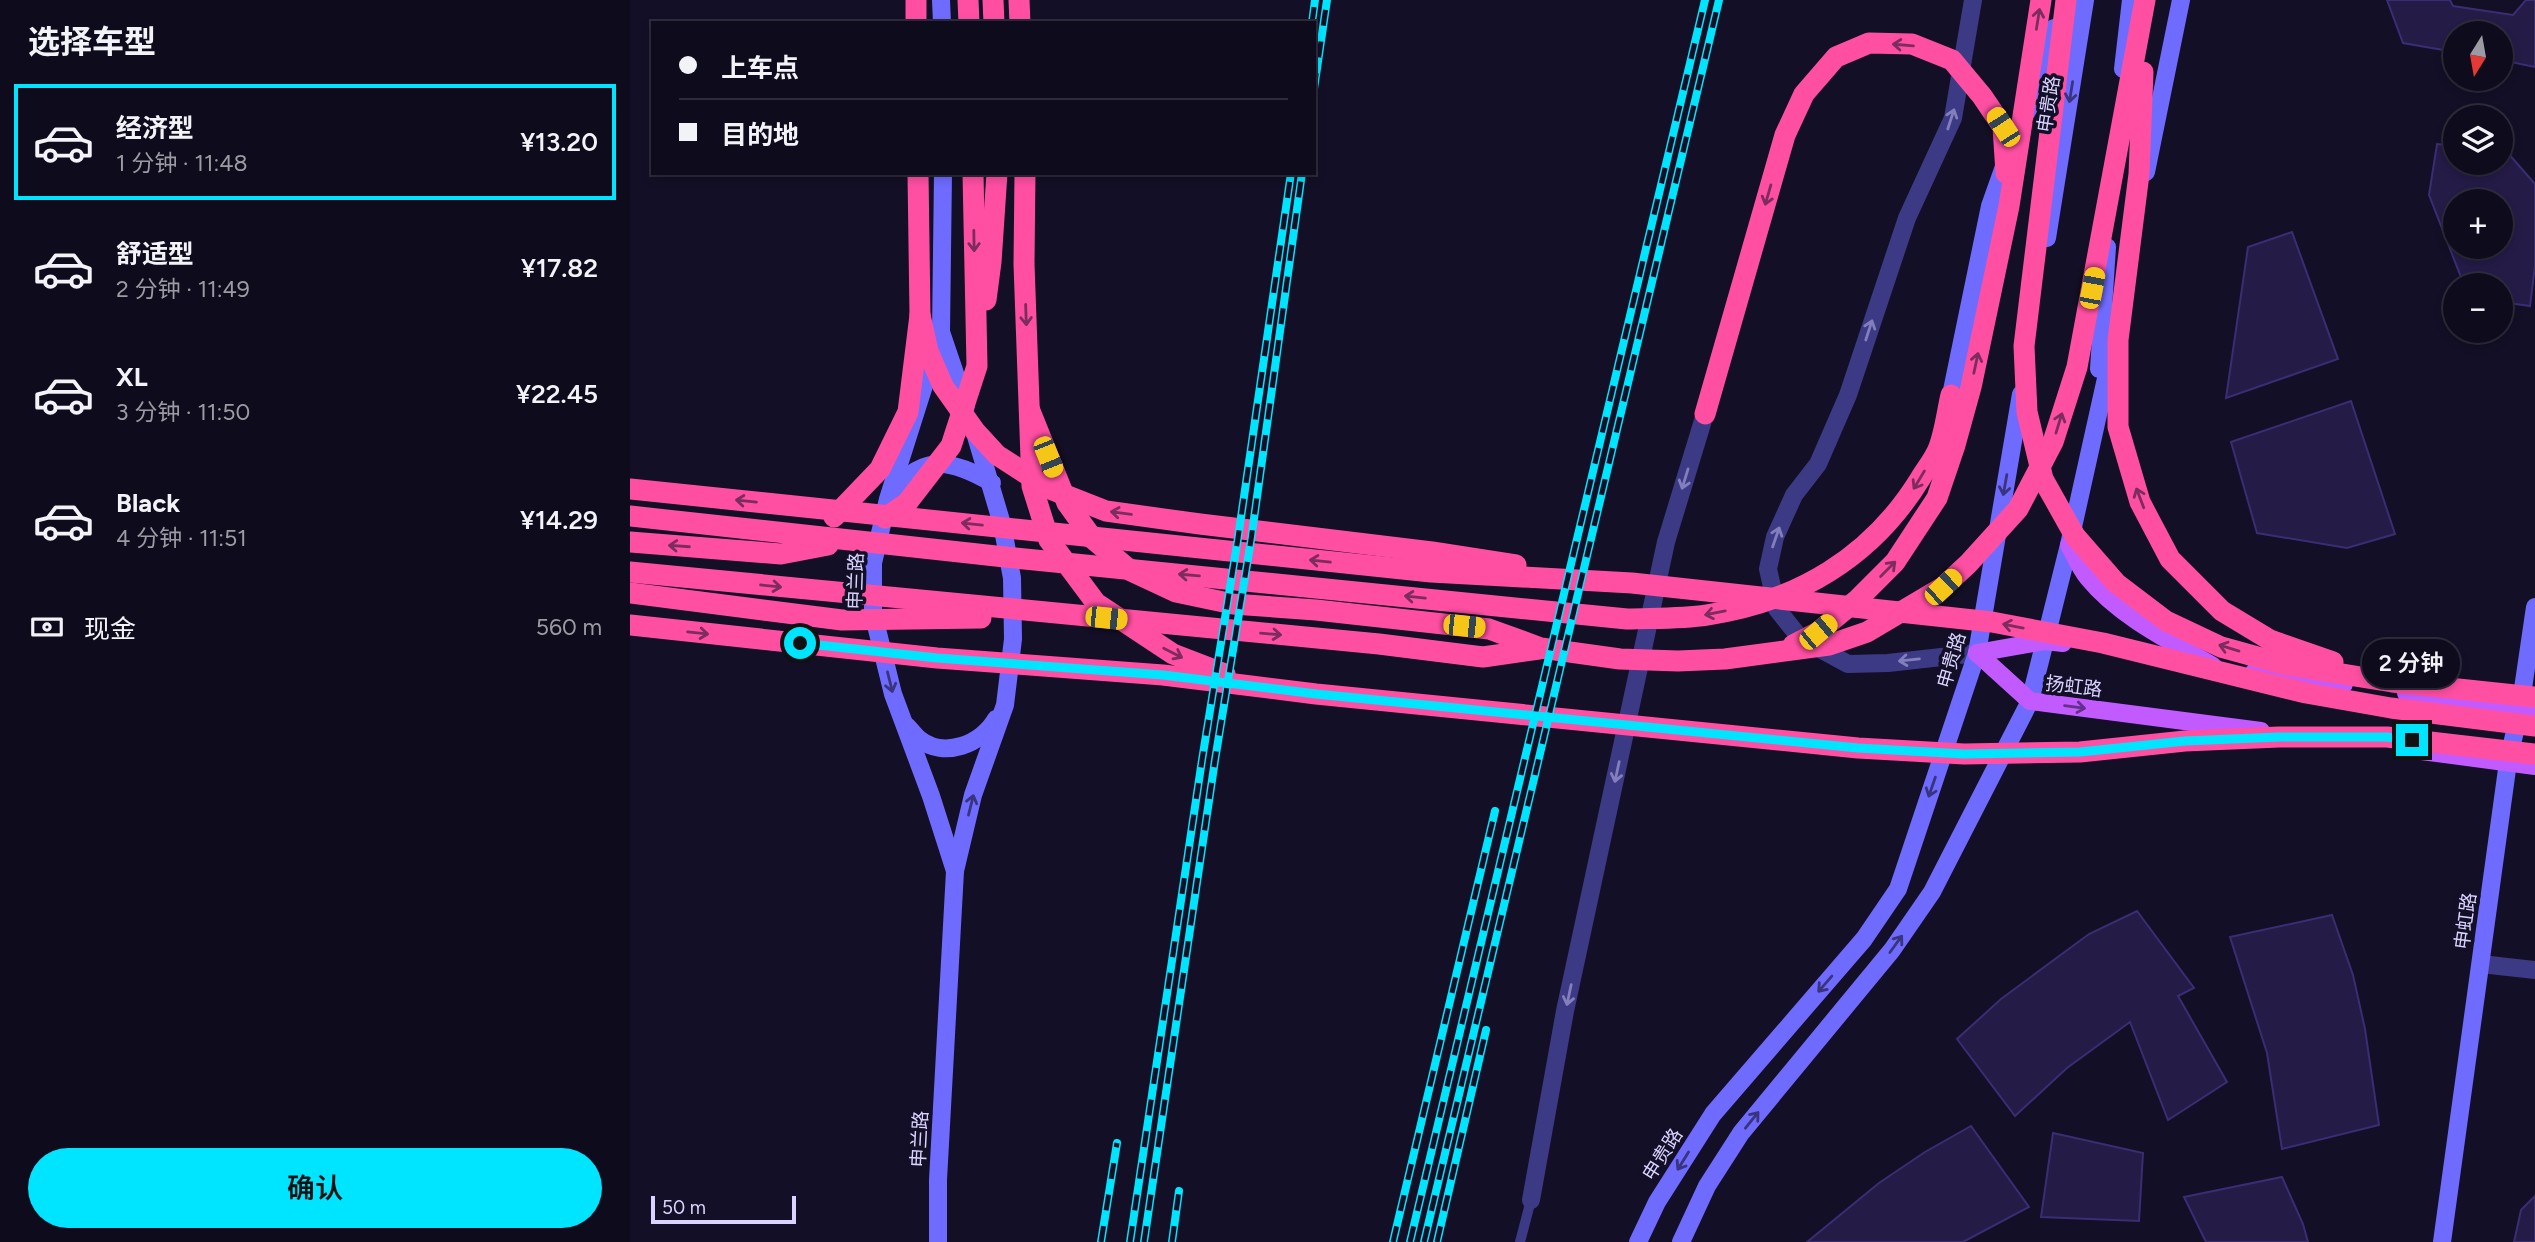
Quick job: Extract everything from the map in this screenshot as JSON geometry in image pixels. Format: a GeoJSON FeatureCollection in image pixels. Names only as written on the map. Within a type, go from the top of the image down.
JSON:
{"type":"FeatureCollection","features":[{"type":"Feature","properties":{"kind":"highway"},"geometry":{"type":"LineString","coordinates":[[916,0],[916,21]]}},
{"type":"Feature","properties":{"kind":"highway"},"geometry":{"type":"LineString","coordinates":[[968,0],[969,21]]}},
{"type":"Feature","properties":{"kind":"highway"},"geometry":{"type":"LineString","coordinates":[[993,0],[994,21]]}},
{"type":"Feature","properties":{"kind":"highway"},"geometry":{"type":"LineString","coordinates":[[1019,0],[1020,21]]}},
{"type":"Feature","properties":{"kind":"highway"},"geometry":{"type":"LineString","coordinates":[[1775,654],[1818,632],[1858,599],[1895,562],[1937,498],[1971,387],[2009,206],[2041,0]]}},
{"type":"Feature","properties":{"kind":"highway"},"geometry":{"type":"LineString","coordinates":[[1030,411],[1067,503],[1093,539],[1131,571],[1176,592],[1233,604],[1489,629],[1541,648],[1620,659],[1725,660],[1829,645],[1867,632],[1943,587],[1968,564],[2018,509],[2053,442],[2077,367],[2145,0]]}},
{"type":"Feature","properties":{"kind":"highway"},"geometry":{"type":"LineString","coordinates":[[2145,0],[2139,174],[2118,340],[2118,427],[2140,502],[2170,559],[2222,611],[2270,640],[2392,682]]}},
{"type":"Feature","properties":{"kind":"highway"},"geometry":{"type":"LineString","coordinates":[[2079,1],[2024,346],[2027,412],[2043,479],[2075,536],[2116,583],[2166,621],[2221,646],[2287,665],[2530,706]]}},
{"type":"Feature","properties":{"kind":"highway"},"geometry":{"type":"LineString","coordinates":[[1705,414],[1785,135],[1804,94],[1836,57],[1869,43],[1912,44],[1952,60],[2003,127],[2009,206]]}},
{"type":"Feature","properties":{"kind":"highway"},"geometry":{"type":"LineString","coordinates":[[632,579],[729,564],[779,546],[833,518],[880,469],[908,412],[920,314],[918,175]]}},
{"type":"Feature","properties":{"kind":"highway"},"geometry":{"type":"LineString","coordinates":[[972,175],[977,366]]}},
{"type":"Feature","properties":{"kind":"highway"},"geometry":{"type":"LineString","coordinates":[[630,542],[781,554],[851,541],[907,503],[951,446],[977,366],[991,262],[997,175]]}},
{"type":"Feature","properties":{"kind":"highway"},"geometry":{"type":"LineString","coordinates":[[1006,175],[1024,264]]}},
{"type":"Feature","properties":{"kind":"highway"},"geometry":{"type":"LineString","coordinates":[[1025,175],[1024,264],[1032,486],[1049,540],[1096,603],[1173,654],[1242,680],[1316,694]]}},
{"type":"Feature","properties":{"kind":"highway"},"geometry":{"type":"LineString","coordinates":[[920,314],[928,351],[943,386],[975,431],[997,455],[1050,489],[1106,511],[1432,552],[1632,583],[1992,622],[2103,643],[2306,693],[2391,708],[2535,726]]}},
{"type":"Feature","properties":{"kind":"highway"},"geometry":{"type":"LineString","coordinates":[[630,516],[1005,557],[1627,619],[1706,615],[1758,604],[1810,585],[1848,561],[1887,523],[1910,495],[1939,448],[1951,395]]}},
{"type":"Feature","properties":{"kind":"highway"},"geometry":{"type":"LineString","coordinates":[[630,489],[1431,572],[1632,583]]}},
{"type":"Feature","properties":{"kind":"highway"},"geometry":{"type":"LineString","coordinates":[[632,579],[1081,616],[1379,644],[1483,657],[1541,648]]}},
{"type":"Feature","properties":{"kind":"highway"},"geometry":{"type":"LineString","coordinates":[[630,625],[937,658],[1163,675],[1316,694],[1858,748],[1964,754],[2080,752],[2185,741],[2279,737],[2387,737],[2535,754]]}},
{"type":"Feature","properties":{"kind":"main road"},"geometry":{"type":"LineString","coordinates":[[941,0],[942,21]]}},
{"type":"Feature","properties":{"kind":"main road"},"geometry":{"type":"LineString","coordinates":[[2043,83],[2059,0]]}},
{"type":"Feature","properties":{"kind":"main road"},"geometry":{"type":"LineString","coordinates":[[2098,404],[2114,138],[2131,0]]}},
{"type":"Feature","properties":{"kind":"main road"},"geometry":{"type":"LineString","coordinates":[[1681,1242],[1707,1186],[1741,1133],[1892,950],[1932,892],[2030,701],[2069,545],[2098,404],[2110,360],[2180,0]]}},
{"type":"Feature","properties":{"kind":"main road"},"geometry":{"type":"LineString","coordinates":[[1951,395],[1990,206],[2017,129],[2043,83],[2079,1]]}},
{"type":"Feature","properties":{"kind":"main road","name":"申贵路"},"geometry":{"type":"LineString","coordinates":[[1638,1242],[1657,1202],[1713,1114],[1864,939],[1898,889],[1977,653],[2079,1]]}},
{"type":"Feature","properties":{"kind":"main road","name":"申兰路"},"geometry":{"type":"LineString","coordinates":[[943,175],[941,332],[888,499],[873,564],[873,613],[893,694],[931,796],[955,871]]}},
{"type":"Feature","properties":{"kind":"main road","name":"申兰路"},"geometry":{"type":"LineString","coordinates":[[938,1242],[938,1180],[955,871],[974,795],[1005,705],[1013,639],[1012,578],[1002,524],[992,483],[941,332]]}},
{"type":"Feature","properties":{"kind":"main road"},"geometry":{"type":"LineString","coordinates":[[888,499],[907,475],[939,462],[968,470],[992,483]]}},
{"type":"Feature","properties":{"kind":"main road"},"geometry":{"type":"LineString","coordinates":[[2069,545],[2088,578],[2121,610],[2213,666]]}},
{"type":"Feature","properties":{"kind":"main road","name":"申虹路"},"geometry":{"type":"LineString","coordinates":[[2442,1242],[2508,762],[2530,706],[2535,607]]}},
{"type":"Feature","properties":{"kind":"main road","name":"扬虹路"},"geometry":{"type":"LineString","coordinates":[[1977,653],[2045,641],[2213,666],[2530,706]]}},
{"type":"Feature","properties":{"kind":"main road","name":"扬虹路"},"geometry":{"type":"LineString","coordinates":[[1977,653],[2030,701],[2535,766]]}},
{"type":"Feature","properties":{"kind":"main road"},"geometry":{"type":"LineString","coordinates":[[903,720],[920,740],[943,749],[972,744],[990,730],[1005,705]]}},
{"type":"Feature","properties":{"kind":"street"},"geometry":{"type":"LineString","coordinates":[[1973,0],[1953,118],[1907,218],[1849,395],[1818,464],[1794,495],[1775,537],[1768,569],[1777,609],[1800,638],[1848,664],[1888,663],[1977,653]]}},
{"type":"Feature","properties":{"kind":"street"},"geometry":{"type":"LineString","coordinates":[[1531,1200],[1565,1011],[1666,541],[1705,414]]}},
{"type":"Feature","properties":{"kind":"street"},"geometry":{"type":"LineString","coordinates":[[2480,964],[2535,971]]}},
{"type":"Feature","properties":{"kind":"lane"},"geometry":{"type":"LineString","coordinates":[[1520,1242],[1531,1200]]}},
{"type":"Feature","properties":{"kind":"building"},"geometry":{"type":"Polygon","coordinates":[[[2387,0],[2450,0],[2453,6],[2513,15],[2526,0],[2535,0],[2535,67],[2513,62],[2513,21],[2443,21],[2443,50],[2403,43],[2387,0]]]}},
{"type":"Feature","properties":{"kind":"building"},"geometry":{"type":"Polygon","coordinates":[[[2437,144],[2443,145],[2443,175],[2513,175],[2513,159],[2535,184],[2535,266],[2530,306],[2513,304],[2513,273],[2459,273],[2454,259],[2513,259],[2513,189],[2443,189],[2443,231],[2429,195],[2437,144]]]}},
{"type":"Feature","properties":{"kind":"building"},"geometry":{"type":"Polygon","coordinates":[[[2292,232],[2338,359],[2226,398],[2248,247],[2292,232]]]}},
{"type":"Feature","properties":{"kind":"building"},"geometry":{"type":"Polygon","coordinates":[[[2351,401],[2395,534],[2347,548],[2257,533],[2231,442],[2351,401]]]}},
{"type":"Feature","properties":{"kind":"building"},"geometry":{"type":"Polygon","coordinates":[[[2137,911],[2194,988],[2178,996],[2227,1082],[2168,1120],[2130,1022],[2067,1068],[2015,1116],[1957,1039],[2001,999],[2089,934],[2137,911]]]}},
{"type":"Feature","properties":{"kind":"building"},"geometry":{"type":"Polygon","coordinates":[[[2332,915],[2353,975],[2365,1029],[2379,1125],[2282,1149],[2267,1053],[2230,937],[2332,915]]]}},
{"type":"Feature","properties":{"kind":"building"},"geometry":{"type":"Polygon","coordinates":[[[1971,1126],[2029,1207],[1963,1242],[1807,1242],[1879,1183],[1925,1152],[1971,1126]]]}},
{"type":"Feature","properties":{"kind":"building"},"geometry":{"type":"Polygon","coordinates":[[[2053,1133],[2143,1153],[2139,1221],[2041,1217],[2053,1133]]]}},
{"type":"Feature","properties":{"kind":"building"},"geometry":{"type":"Polygon","coordinates":[[[2282,1177],[2308,1242],[2206,1242],[2184,1197],[2282,1177]]]}},
{"type":"Feature","properties":{"kind":"building"},"geometry":{"type":"Polygon","coordinates":[[[2535,1196],[2535,1242],[2514,1242],[2521,1210],[2535,1196]]]}},
{"type":"Feature","properties":{"kind":"railway"},"geometry":{"type":"LineString","coordinates":[[1312,21],[1315,0]]}},
{"type":"Feature","properties":{"kind":"railway"},"geometry":{"type":"LineString","coordinates":[[1316,75],[1327,0]]}},
{"type":"Feature","properties":{"kind":"railway"},"geometry":{"type":"LineString","coordinates":[[1410,1242],[1705,0]]}},
{"type":"Feature","properties":{"kind":"railway"},"geometry":{"type":"LineString","coordinates":[[1424,1242],[1719,0]]}},
{"type":"Feature","properties":{"kind":"railway"},"geometry":{"type":"LineString","coordinates":[[1130,1242],[1291,175]]}},
{"type":"Feature","properties":{"kind":"railway"},"geometry":{"type":"LineString","coordinates":[[1144,1242],[1215,760],[1251,540],[1302,175]]}},
{"type":"Feature","properties":{"kind":"railway"},"geometry":{"type":"LineString","coordinates":[[1393,1242],[1495,811]]}},
{"type":"Feature","properties":{"kind":"railway"},"geometry":{"type":"LineString","coordinates":[[1437,1242],[1486,1030]]}},
{"type":"Feature","properties":{"kind":"railway"},"geometry":{"type":"LineString","coordinates":[[1101,1242],[1117,1143]]}},
{"type":"Feature","properties":{"kind":"railway"},"geometry":{"type":"LineString","coordinates":[[1172,1242],[1179,1191]]}},
{"type":"Feature","properties":{"kind":"route"},"geometry":{"type":"LineString","coordinates":[[800,643],[937,658],[1163,675],[1316,694],[1858,748],[1964,754],[2080,752],[2185,741],[2279,737],[2387,737],[2412,740]]}}]}
